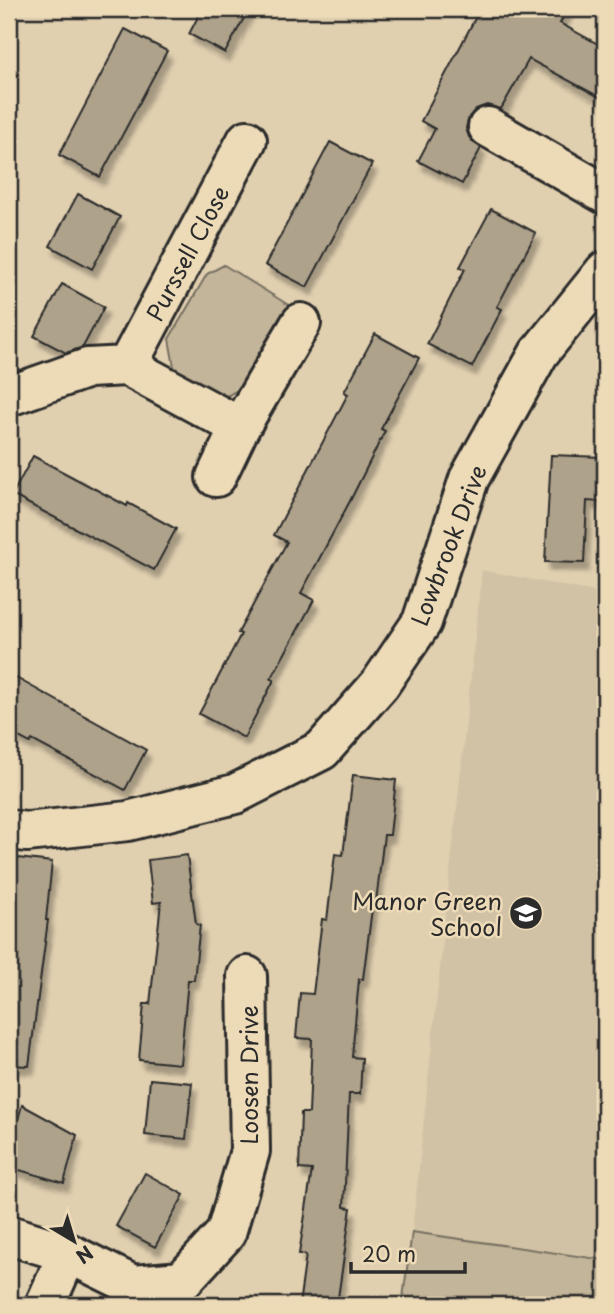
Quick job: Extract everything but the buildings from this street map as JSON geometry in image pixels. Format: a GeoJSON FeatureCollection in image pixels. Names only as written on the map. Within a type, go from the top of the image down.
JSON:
{"type":"FeatureCollection","features":[{"type":"Feature","properties":{"kind":"street"},"geometry":{"type":"LineString","coordinates":[[488,127],[605,194]]}},
{"type":"Feature","properties":{"kind":"street","name":"Purssell Close"},"geometry":{"type":"LineString","coordinates":[[127,366],[247,140]]}},
{"type":"Feature","properties":{"kind":"street","name":"Lowbrook Drive"},"geometry":{"type":"LineString","coordinates":[[9,830],[27,832],[141,818],[234,794],[321,750],[380,684],[422,622],[469,479],[539,353],[605,271]]}},
{"type":"Feature","properties":{"kind":"street"},"geometry":{"type":"LineString","coordinates":[[216,477],[240,427],[301,323]]}},
{"type":"Feature","properties":{"kind":"street"},"geometry":{"type":"LineString","coordinates":[[9,396],[88,368],[127,366],[240,427]]}},
{"type":"Feature","properties":{"kind":"street","name":"Loosen Drive"},"geometry":{"type":"LineString","coordinates":[[9,1235],[68,1254],[133,1285],[191,1293],[226,1233],[250,1151],[247,976]]}},
{"type":"Feature","properties":{"kind":"street"},"geometry":{"type":"LineString","coordinates":[[44,1305],[68,1254]]}},
{"type":"Feature","properties":{"kind":"shaded area"},"geometry":{"type":"Polygon","coordinates":[[[224,265],[295,309],[254,381],[225,397],[175,372],[169,339],[207,274],[224,265]]]}},
{"type":"Feature","properties":{"kind":"shaded area","name":"Manor Green School"},"geometry":{"type":"Polygon","coordinates":[[[482,570],[605,594],[605,1305],[402,1305],[482,570]]]}},
{"type":"Feature","properties":{"kind":"shaded area"},"geometry":{"type":"Polygon","coordinates":[[[412,1232],[605,1260],[605,1305],[402,1305],[412,1232]]]}},
{"type":"Feature","properties":{"kind":"place","name":"Manor Green School"},"geometry":{"type":"Point","coordinates":[526,913]}}]}
